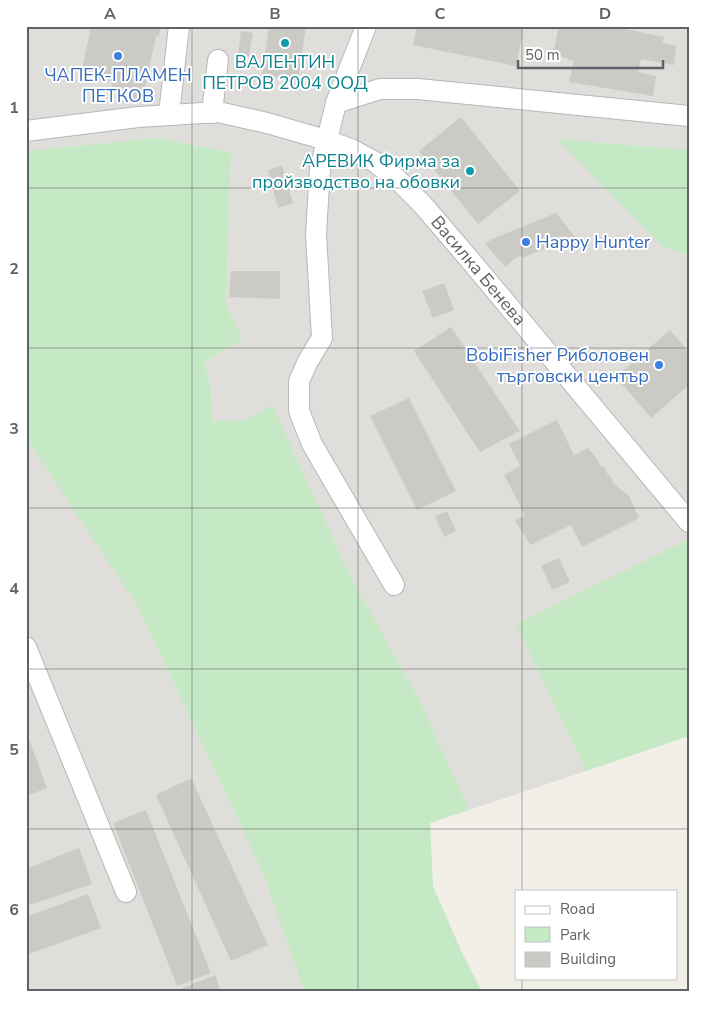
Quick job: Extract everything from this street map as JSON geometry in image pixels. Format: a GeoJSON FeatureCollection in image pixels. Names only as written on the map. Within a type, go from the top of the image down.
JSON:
{"type":"FeatureCollection","features":[{"type":"Feature","properties":{"kind":"street"},"geometry":{"type":"LineString","coordinates":[[169,114],[179,26]]}},
{"type":"Feature","properties":{"kind":"street"},"geometry":{"type":"LineString","coordinates":[[366,26],[336,103],[320,169],[316,234],[322,338],[308,360],[300,381],[299,411],[312,444],[394,585]]}},
{"type":"Feature","properties":{"kind":"street"},"geometry":{"type":"LineString","coordinates":[[212,113],[218,60]]}},
{"type":"Feature","properties":{"kind":"street"},"geometry":{"type":"LineString","coordinates":[[336,103],[380,89],[418,89],[689,116]]}},
{"type":"Feature","properties":{"kind":"street","name":"Василка Бенева"},"geometry":{"type":"LineString","coordinates":[[26,131],[169,114],[218,112],[267,123],[326,140],[353,150],[375,162],[397,179],[423,205],[689,522]]}},
{"type":"Feature","properties":{"kind":"street"},"geometry":{"type":"LineString","coordinates":[[26,647],[126,892]]}},
{"type":"Feature","properties":{"kind":"shaded area"},"geometry":{"type":"Polygon","coordinates":[[[26,26],[689,26],[689,150],[558,139],[664,248],[689,255],[689,539],[516,624],[586,771],[469,810],[420,701],[352,579],[272,406],[247,420],[213,421],[210,384],[205,362],[243,339],[226,306],[231,152],[156,138],[26,151],[26,26]]]}},
{"type":"Feature","properties":{"kind":"shaded area"},"geometry":{"type":"Polygon","coordinates":[[[26,438],[137,605],[263,873],[304,991],[26,991],[26,438]]]}},
{"type":"Feature","properties":{"kind":"green space"},"geometry":{"type":"Polygon","coordinates":[[[156,138],[231,152],[226,306],[243,339],[205,362],[210,384],[213,421],[247,420],[272,405],[352,579],[420,701],[469,810],[430,823],[433,886],[463,955],[482,991],[304,991],[263,873],[137,605],[26,438],[26,151],[156,138]]]}},
{"type":"Feature","properties":{"kind":"green space"},"geometry":{"type":"Polygon","coordinates":[[[557,139],[689,150],[689,255],[664,248],[557,139]]]}},
{"type":"Feature","properties":{"kind":"green space"},"geometry":{"type":"Polygon","coordinates":[[[689,539],[689,736],[586,771],[516,624],[689,539]]]}},
{"type":"Feature","properties":{"kind":"building","name":"ЧАПЕК-ПЛАМЕН ПЕТКОВ"},"geometry":{"type":"Polygon","coordinates":[[[91,26],[161,26],[159,36],[156,36],[142,102],[124,99],[125,93],[111,90],[113,81],[81,75],[91,26]]]}},
{"type":"Feature","properties":{"kind":"building","name":"ВАЛЕНТИН ПЕТРОВ 2004 ООД"},"geometry":{"type":"Polygon","coordinates":[[[269,26],[306,26],[298,81],[262,75],[269,26]]]}},
{"type":"Feature","properties":{"kind":"building"},"geometry":{"type":"Polygon","coordinates":[[[417,26],[524,26],[516,66],[413,45],[417,26]]]}},
{"type":"Feature","properties":{"kind":"building"},"geometry":{"type":"Polygon","coordinates":[[[559,26],[626,26],[625,29],[664,37],[662,43],[676,46],[674,65],[641,59],[638,72],[656,76],[653,96],[569,82],[574,61],[553,54],[559,26]]]}},
{"type":"Feature","properties":{"kind":"building"},"geometry":{"type":"Polygon","coordinates":[[[241,31],[253,33],[249,56],[238,54],[241,31]]]}},
{"type":"Feature","properties":{"kind":"building","name":"АРЕВИК Фирма за пройзводство на обовки"},"geometry":{"type":"Polygon","coordinates":[[[461,117],[520,191],[478,224],[419,151],[461,117]]]}},
{"type":"Feature","properties":{"kind":"building"},"geometry":{"type":"Polygon","coordinates":[[[282,166],[293,203],[278,208],[268,170],[282,166]]]}},
{"type":"Feature","properties":{"kind":"building","name":"Happy Hunter"},"geometry":{"type":"Polygon","coordinates":[[[556,213],[575,237],[522,258],[521,256],[515,258],[505,267],[485,244],[492,239],[556,213]]]}},
{"type":"Feature","properties":{"kind":"building"},"geometry":{"type":"Polygon","coordinates":[[[231,271],[280,271],[280,299],[229,297],[231,271]]]}},
{"type":"Feature","properties":{"kind":"building"},"geometry":{"type":"Polygon","coordinates":[[[444,283],[454,310],[433,318],[422,291],[444,283]]]}},
{"type":"Feature","properties":{"kind":"building"},"geometry":{"type":"Polygon","coordinates":[[[451,327],[520,431],[480,452],[414,351],[451,327]]]}},
{"type":"Feature","properties":{"kind":"building","name":"BobiFisher Риболовен търговски център"},"geometry":{"type":"Polygon","coordinates":[[[670,330],[689,352],[689,385],[651,418],[616,377],[670,330]]]}},
{"type":"Feature","properties":{"kind":"building"},"geometry":{"type":"Polygon","coordinates":[[[409,398],[456,491],[417,510],[370,416],[409,398]]]}},
{"type":"Feature","properties":{"kind":"building"},"geometry":{"type":"Polygon","coordinates":[[[557,420],[574,455],[588,448],[601,467],[603,465],[615,485],[629,496],[639,518],[582,547],[571,525],[531,545],[515,521],[525,515],[504,475],[520,466],[509,444],[557,420]]]}},
{"type":"Feature","properties":{"kind":"building"},"geometry":{"type":"Polygon","coordinates":[[[447,511],[456,531],[444,537],[435,516],[447,511]]]}},
{"type":"Feature","properties":{"kind":"building"},"geometry":{"type":"Polygon","coordinates":[[[559,558],[570,582],[552,590],[541,566],[559,558]]]}},
{"type":"Feature","properties":{"kind":"building"},"geometry":{"type":"Polygon","coordinates":[[[26,731],[47,788],[26,796],[26,731]]]}},
{"type":"Feature","properties":{"kind":"building"},"geometry":{"type":"Polygon","coordinates":[[[191,778],[268,945],[231,961],[156,795],[191,778]]]}},
{"type":"Feature","properties":{"kind":"building"},"geometry":{"type":"Polygon","coordinates":[[[146,810],[211,973],[177,986],[113,823],[146,810]]]}},
{"type":"Feature","properties":{"kind":"building"},"geometry":{"type":"Polygon","coordinates":[[[79,848],[92,884],[30,905],[26,898],[26,869],[79,848]]]}},
{"type":"Feature","properties":{"kind":"building"},"geometry":{"type":"Polygon","coordinates":[[[88,894],[101,928],[26,955],[26,917],[88,894]]]}},
{"type":"Feature","properties":{"kind":"building"},"geometry":{"type":"Polygon","coordinates":[[[215,975],[221,991],[175,991],[215,975]]]}},
{"type":"Feature","properties":{"kind":"place","name":"ВАЛЕНТИН ПЕТРОВ 2004 ООД"},"geometry":{"type":"Point","coordinates":[285,43]}},
{"type":"Feature","properties":{"kind":"place","name":"ЧАПЕК-ПЛАМЕН ПЕТКОВ"},"geometry":{"type":"Point","coordinates":[118,56]}},
{"type":"Feature","properties":{"kind":"place","name":"АРЕВИК Фирма за пройзводство на обовки"},"geometry":{"type":"Point","coordinates":[470,171]}},
{"type":"Feature","properties":{"kind":"place","name":"Happy Hunter"},"geometry":{"type":"Point","coordinates":[526,242]}},
{"type":"Feature","properties":{"kind":"place","name":"BobiFisher Риболовен търговски център"},"geometry":{"type":"Point","coordinates":[659,365]}}]}
